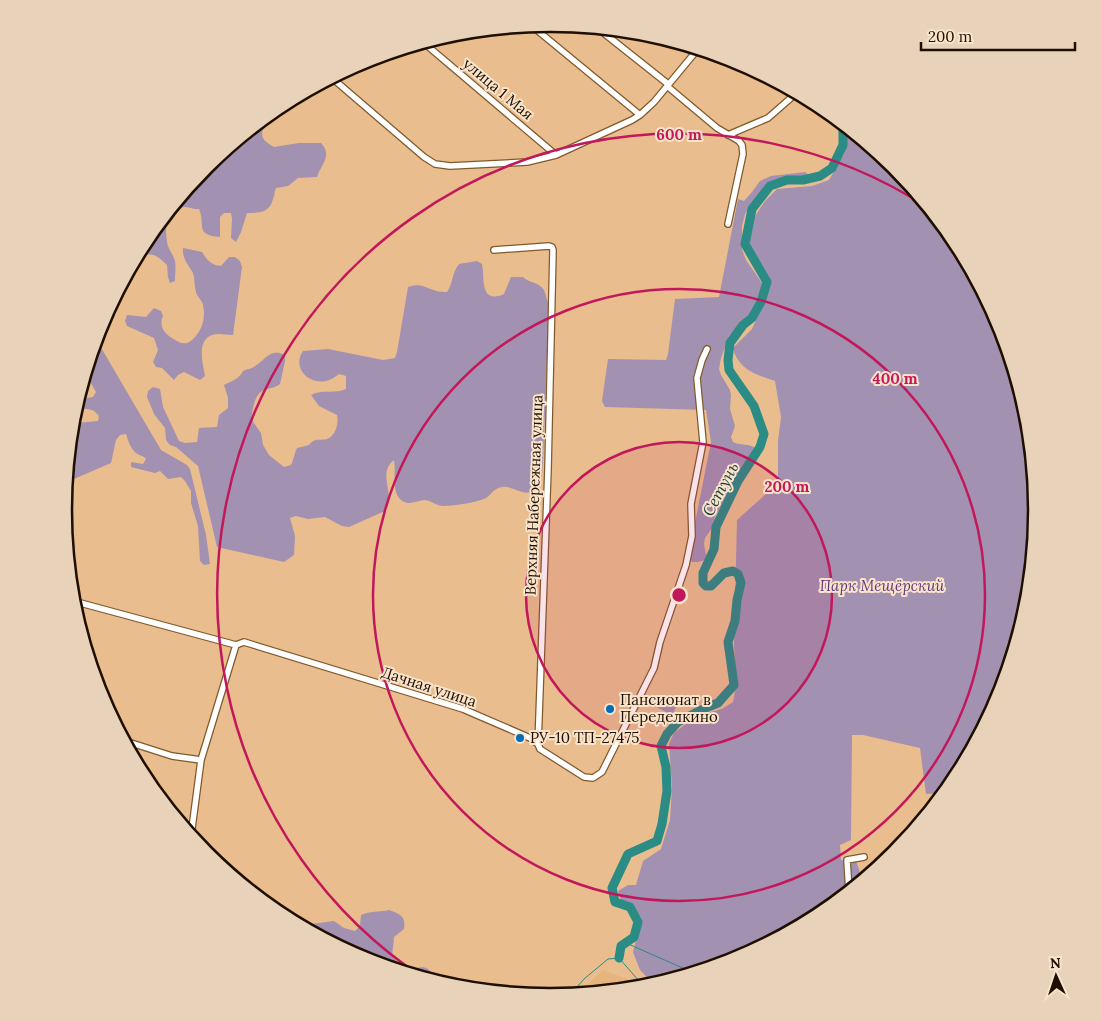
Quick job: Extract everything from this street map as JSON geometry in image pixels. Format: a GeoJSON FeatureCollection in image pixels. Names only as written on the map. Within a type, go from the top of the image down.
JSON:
{"type":"FeatureCollection","features":[{"type":"Feature","properties":{"kind":"street"},"geometry":{"type":"LineString","coordinates":[[540,33],[640,115]]}},
{"type":"Feature","properties":{"kind":"street"},"geometry":{"type":"LineString","coordinates":[[608,37],[717,128],[739,141],[743,150],[728,224]]}},
{"type":"Feature","properties":{"kind":"street","name":"улица 1 Мая"},"geometry":{"type":"LineString","coordinates":[[430,48],[556,155]]}},
{"type":"Feature","properties":{"kind":"street"},"geometry":{"type":"LineString","coordinates":[[338,83],[424,157],[436,164],[450,166],[527,162],[556,155],[640,115],[693,55]]}},
{"type":"Feature","properties":{"kind":"street"},"geometry":{"type":"LineString","coordinates":[[728,135],[768,118],[791,98]]}},
{"type":"Feature","properties":{"kind":"street","name":"Верхняя Набережная улица"},"geometry":{"type":"LineString","coordinates":[[494,250],[552,247],[548,469],[538,744]]}},
{"type":"Feature","properties":{"kind":"street","name":"Дачная улица"},"geometry":{"type":"LineString","coordinates":[[236,645],[244,642],[463,710],[530,738],[540,748],[584,777],[593,778],[602,772],[654,668],[660,642],[686,565],[692,536],[691,504],[703,442],[697,378],[707,349]]}},
{"type":"Feature","properties":{"kind":"street"},"geometry":{"type":"LineString","coordinates":[[82,603],[236,645],[201,760],[192,827]]}},
{"type":"Feature","properties":{"kind":"street"},"geometry":{"type":"LineString","coordinates":[[134,744],[172,756],[201,760]]}},
{"type":"Feature","properties":{"kind":"street"},"geometry":{"type":"LineString","coordinates":[[848,884],[847,860],[864,857]]}},
{"type":"Feature","properties":{"kind":"shaded area"},"geometry":{"type":"Polygon","coordinates":[[[603,970],[629,981],[613,984],[585,987],[603,970]]]}},
{"type":"Feature","properties":{"kind":"green space"},"geometry":{"type":"Polygon","coordinates":[[[262,129],[263,138],[274,147],[299,143],[321,143],[326,152],[325,160],[317,177],[298,178],[288,186],[276,188],[271,204],[266,210],[247,213],[236,242],[231,238],[231,213],[224,213],[220,217],[220,237],[212,236],[207,234],[202,228],[199,209],[181,208],[235,151],[262,129]]]}},
{"type":"Feature","properties":{"kind":"green space","name":"Парк Мещёрский"},"geometry":{"type":"Polygon","coordinates":[[[847,136],[866,151],[910,195],[930,220],[948,245],[979,299],[1003,357],[1019,417],[1027,479],[1027,542],[1024,573],[1012,634],[1003,664],[979,722],[964,750],[935,794],[926,794],[920,748],[863,735],[852,735],[851,840],[840,845],[841,860],[856,861],[861,874],[816,908],[762,939],[704,963],[648,978],[640,970],[633,952],[640,924],[632,906],[621,900],[618,891],[628,885],[636,885],[643,861],[661,849],[670,820],[672,787],[669,744],[674,733],[690,721],[722,709],[733,702],[736,686],[734,644],[737,520],[778,483],[778,441],[781,417],[775,381],[743,366],[735,355],[733,348],[752,329],[768,293],[766,273],[750,245],[750,230],[755,216],[765,201],[777,189],[812,186],[829,180],[844,154],[847,136]]]}},
{"type":"Feature","properties":{"kind":"green space"},"geometry":{"type":"Polygon","coordinates":[[[805,172],[809,175],[770,184],[751,204],[745,214],[742,226],[742,249],[746,260],[762,283],[763,289],[755,311],[729,336],[719,369],[731,395],[730,409],[735,426],[731,437],[733,442],[753,446],[755,454],[715,516],[712,528],[705,538],[705,560],[692,562],[689,553],[711,442],[706,410],[605,407],[602,401],[608,359],[666,360],[675,299],[719,297],[738,199],[744,201],[760,181],[771,176],[805,172]]]}},
{"type":"Feature","properties":{"kind":"green space"},"geometry":{"type":"Polygon","coordinates":[[[166,227],[166,237],[175,263],[175,281],[170,283],[167,265],[155,256],[147,255],[166,227]]]}},
{"type":"Feature","properties":{"kind":"green space"},"geometry":{"type":"Polygon","coordinates":[[[183,248],[202,252],[215,265],[221,266],[229,257],[235,257],[240,261],[242,267],[233,335],[212,335],[204,342],[202,359],[205,376],[200,380],[184,372],[174,380],[162,368],[156,367],[153,362],[158,350],[154,338],[127,326],[125,321],[127,315],[146,317],[154,308],[161,311],[163,316],[161,323],[164,331],[177,341],[182,343],[190,342],[198,333],[202,324],[204,310],[196,292],[193,273],[184,258],[183,248]]]}},
{"type":"Feature","properties":{"kind":"green space"},"geometry":{"type":"Polygon","coordinates":[[[477,261],[482,264],[485,288],[490,296],[504,294],[511,277],[523,277],[542,287],[549,306],[543,462],[541,479],[537,488],[529,493],[502,487],[496,489],[484,499],[458,505],[442,506],[424,500],[408,503],[402,501],[397,494],[394,460],[387,472],[389,499],[385,511],[349,527],[342,526],[325,517],[308,519],[296,516],[290,518],[295,536],[294,555],[284,562],[217,547],[198,466],[166,440],[165,428],[154,414],[147,397],[148,391],[153,387],[160,389],[163,407],[179,441],[185,443],[197,442],[199,428],[217,427],[219,415],[228,408],[228,398],[224,385],[235,380],[243,371],[259,364],[271,354],[280,353],[285,355],[280,384],[264,390],[258,395],[254,403],[251,419],[261,433],[263,445],[269,455],[284,467],[291,465],[297,448],[309,445],[315,440],[327,439],[333,435],[338,421],[337,415],[319,406],[311,395],[346,389],[346,376],[339,374],[330,380],[315,381],[304,374],[299,364],[303,351],[328,349],[383,360],[395,358],[408,287],[419,285],[436,291],[447,292],[459,264],[477,261]]]}},
{"type":"Feature","properties":{"kind":"green space"},"geometry":{"type":"Polygon","coordinates":[[[101,348],[161,450],[187,465],[190,469],[206,535],[210,564],[204,565],[200,561],[198,526],[191,503],[191,491],[185,481],[181,477],[168,479],[160,471],[155,473],[131,467],[131,462],[143,464],[146,459],[134,451],[126,434],[120,435],[116,440],[111,463],[74,479],[81,423],[98,421],[99,416],[95,412],[84,409],[86,398],[93,397],[96,392],[90,382],[101,348]]]}},
{"type":"Feature","properties":{"kind":"green space"},"geometry":{"type":"Polygon","coordinates":[[[655,696],[664,697],[673,703],[676,707],[673,714],[652,705],[655,696]]]}},
{"type":"Feature","properties":{"kind":"green space"},"geometry":{"type":"Polygon","coordinates":[[[389,910],[403,918],[404,929],[394,937],[392,954],[400,964],[339,939],[311,924],[334,921],[344,928],[355,931],[360,926],[361,915],[389,910]]]}},
{"type":"Feature","properties":{"kind":"green space"},"geometry":{"type":"Polygon","coordinates":[[[426,968],[432,973],[427,972],[416,969],[426,968]]]}},
{"type":"Feature","properties":{"kind":"waterway","name":"Сетунь"},"geometry":{"type":"LineString","coordinates":[[619,958],[621,946],[634,937],[638,922],[630,907],[615,902],[612,888],[628,854],[657,841],[662,824],[667,791],[666,767],[661,746],[667,734],[678,722],[718,703],[734,685],[728,642],[735,621],[741,583],[738,574],[733,571],[724,573],[711,586],[706,586],[703,583],[703,573],[714,549],[716,527],[738,481],[760,447],[764,434],[754,406],[729,370],[728,360],[730,343],[743,325],[752,318],[761,302],[767,282],[745,244],[752,209],[770,186],[787,180],[803,180],[820,176],[832,168],[843,145],[843,133]]}},
{"type":"Feature","properties":{"kind":"waterway"},"geometry":{"type":"LineString","coordinates":[[626,943],[685,969]]}},
{"type":"Feature","properties":{"kind":"waterway"},"geometry":{"type":"LineString","coordinates":[[577,987],[608,959],[619,958],[638,980]]}},
{"type":"Feature","properties":{"kind":"place","name":"Пансионат в Переделкино"},"geometry":{"type":"Point","coordinates":[610,709]}},
{"type":"Feature","properties":{"kind":"place","name":"РУ-10 ТП-27475"},"geometry":{"type":"Point","coordinates":[520,738]}}]}
